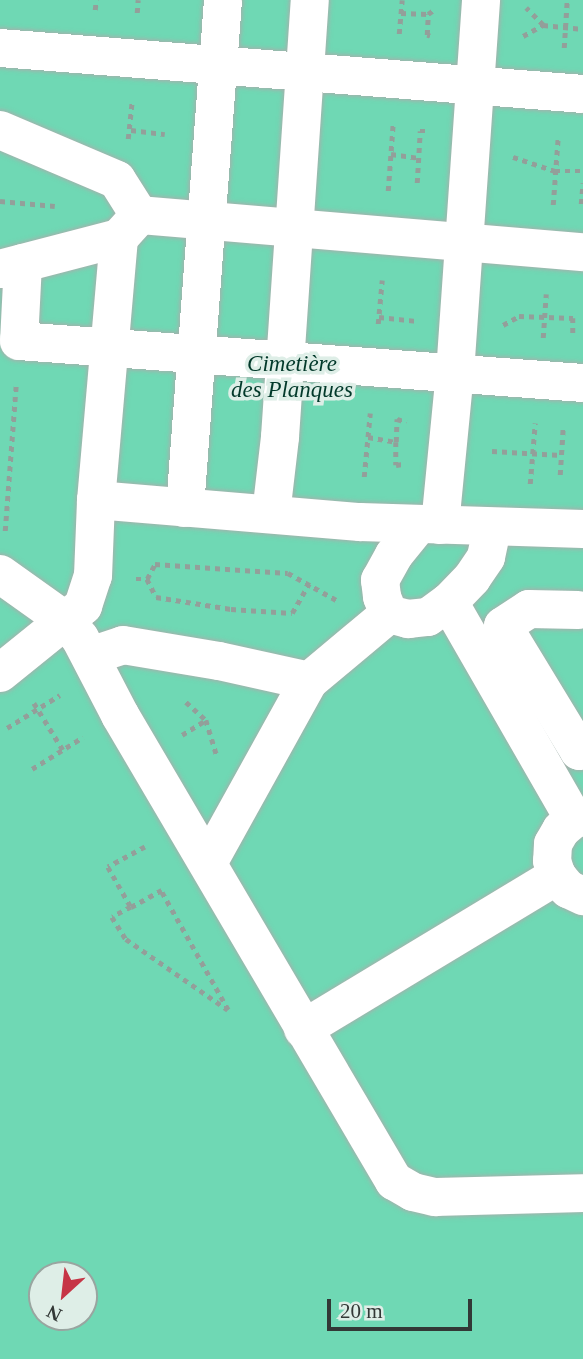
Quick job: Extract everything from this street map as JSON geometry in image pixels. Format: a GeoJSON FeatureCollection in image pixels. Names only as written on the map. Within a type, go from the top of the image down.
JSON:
{"type":"FeatureCollection","features":[{"type":"Feature","properties":{"kind":"lane"},"geometry":{"type":"LineString","coordinates":[[185,508],[223,0]]}},
{"type":"Feature","properties":{"kind":"lane"},"geometry":{"type":"LineString","coordinates":[[271,514],[285,360],[310,0]]}},
{"type":"Feature","properties":{"kind":"lane"},"geometry":{"type":"LineString","coordinates":[[383,618],[380,580],[394,555],[429,525],[455,373],[481,0]]}},
{"type":"Feature","properties":{"kind":"lane"},"geometry":{"type":"LineString","coordinates":[[0,48],[583,94]]}},
{"type":"Feature","properties":{"kind":"lane"},"geometry":{"type":"LineString","coordinates":[[0,130],[117,180],[129,227],[110,346],[96,500],[93,576],[83,606],[0,673]]}},
{"type":"Feature","properties":{"kind":"lane"},"geometry":{"type":"LineString","coordinates":[[583,252],[206,221],[129,227],[11,266],[19,341],[583,383]]}},
{"type":"Feature","properties":{"kind":"lane"},"geometry":{"type":"LineString","coordinates":[[96,500],[429,525],[583,529]]}},
{"type":"Feature","properties":{"kind":"lane"},"geometry":{"type":"LineString","coordinates":[[208,863],[309,681],[383,618],[408,620],[428,617],[449,601],[486,557],[492,528]]}},
{"type":"Feature","properties":{"kind":"lane"},"geometry":{"type":"LineString","coordinates":[[2,559],[66,621],[80,672],[120,715],[394,1181],[413,1192],[435,1197],[583,1193]]}},
{"type":"Feature","properties":{"kind":"lane"},"geometry":{"type":"LineString","coordinates":[[303,1029],[570,886],[552,861],[553,844],[561,830],[578,818],[449,601]]}},
{"type":"Feature","properties":{"kind":"lane"},"geometry":{"type":"LineString","coordinates":[[578,610],[529,609],[503,626],[579,751],[583,748]]}},
{"type":"Feature","properties":{"kind":"lane"},"geometry":{"type":"LineString","coordinates":[[80,672],[123,645],[219,661],[309,681]]}},
{"type":"Feature","properties":{"kind":"path"},"geometry":{"type":"LineString","coordinates":[[523,5],[543,25]]}},
{"type":"Feature","properties":{"kind":"path"},"geometry":{"type":"LineString","coordinates":[[401,13],[428,14]]}},
{"type":"Feature","properties":{"kind":"path"},"geometry":{"type":"LineString","coordinates":[[522,36],[543,25],[583,29]]}},
{"type":"Feature","properties":{"kind":"path"},"geometry":{"type":"LineString","coordinates":[[131,130],[165,134]]}},
{"type":"Feature","properties":{"kind":"path"},"geometry":{"type":"LineString","coordinates":[[417,183],[420,131],[436,131]]}},
{"type":"Feature","properties":{"kind":"path"},"geometry":{"type":"LineString","coordinates":[[512,143],[511,157],[555,171],[583,172]]}},
{"type":"Feature","properties":{"kind":"path"},"geometry":{"type":"LineString","coordinates":[[391,155],[419,158]]}},
{"type":"Feature","properties":{"kind":"path"},"geometry":{"type":"LineString","coordinates":[[581,204],[583,183]]}},
{"type":"Feature","properties":{"kind":"path"},"geometry":{"type":"LineString","coordinates":[[498,328],[519,316],[573,318],[573,335]]}},
{"type":"Feature","properties":{"kind":"path"},"geometry":{"type":"LineString","coordinates":[[379,317],[418,321]]}},
{"type":"Feature","properties":{"kind":"path"},"geometry":{"type":"LineString","coordinates":[[2,559],[19,341]]}},
{"type":"Feature","properties":{"kind":"path"},"geometry":{"type":"LineString","coordinates":[[411,423],[397,419],[396,465],[413,462]]}},
{"type":"Feature","properties":{"kind":"path"},"geometry":{"type":"LineString","coordinates":[[560,475],[563,428]]}},
{"type":"Feature","properties":{"kind":"path"},"geometry":{"type":"LineString","coordinates":[[368,437],[396,442]]}},
{"type":"Feature","properties":{"kind":"path"},"geometry":{"type":"LineString","coordinates":[[492,440],[492,451],[561,456]]}},
{"type":"Feature","properties":{"kind":"path"},"geometry":{"type":"LineString","coordinates":[[147,579],[155,564],[288,573],[383,618]]}},
{"type":"Feature","properties":{"kind":"path"},"geometry":{"type":"LineString","coordinates":[[93,576],[147,579]]}},
{"type":"Feature","properties":{"kind":"path"},"geometry":{"type":"LineString","coordinates":[[147,579],[156,597],[231,609],[292,613],[309,584]]}},
{"type":"Feature","properties":{"kind":"path"},"geometry":{"type":"LineString","coordinates":[[7,728],[80,672]]}},
{"type":"Feature","properties":{"kind":"path"},"geometry":{"type":"LineString","coordinates":[[180,697],[206,720],[218,758]]}},
{"type":"Feature","properties":{"kind":"path"},"geometry":{"type":"LineString","coordinates":[[32,769],[120,715]]}},
{"type":"Feature","properties":{"kind":"path"},"geometry":{"type":"LineString","coordinates":[[131,907],[108,867],[149,845]]}},
{"type":"Feature","properties":{"kind":"path"},"geometry":{"type":"LineString","coordinates":[[160,891],[228,1010],[126,939],[112,917],[208,863]]}},
{"type":"Feature","properties":{"kind":"green space","name":"Cimetière des Planques"},"geometry":{"type":"Polygon","coordinates":[[[0,0],[583,0],[583,1359],[0,1359],[0,0]]]}}]}
